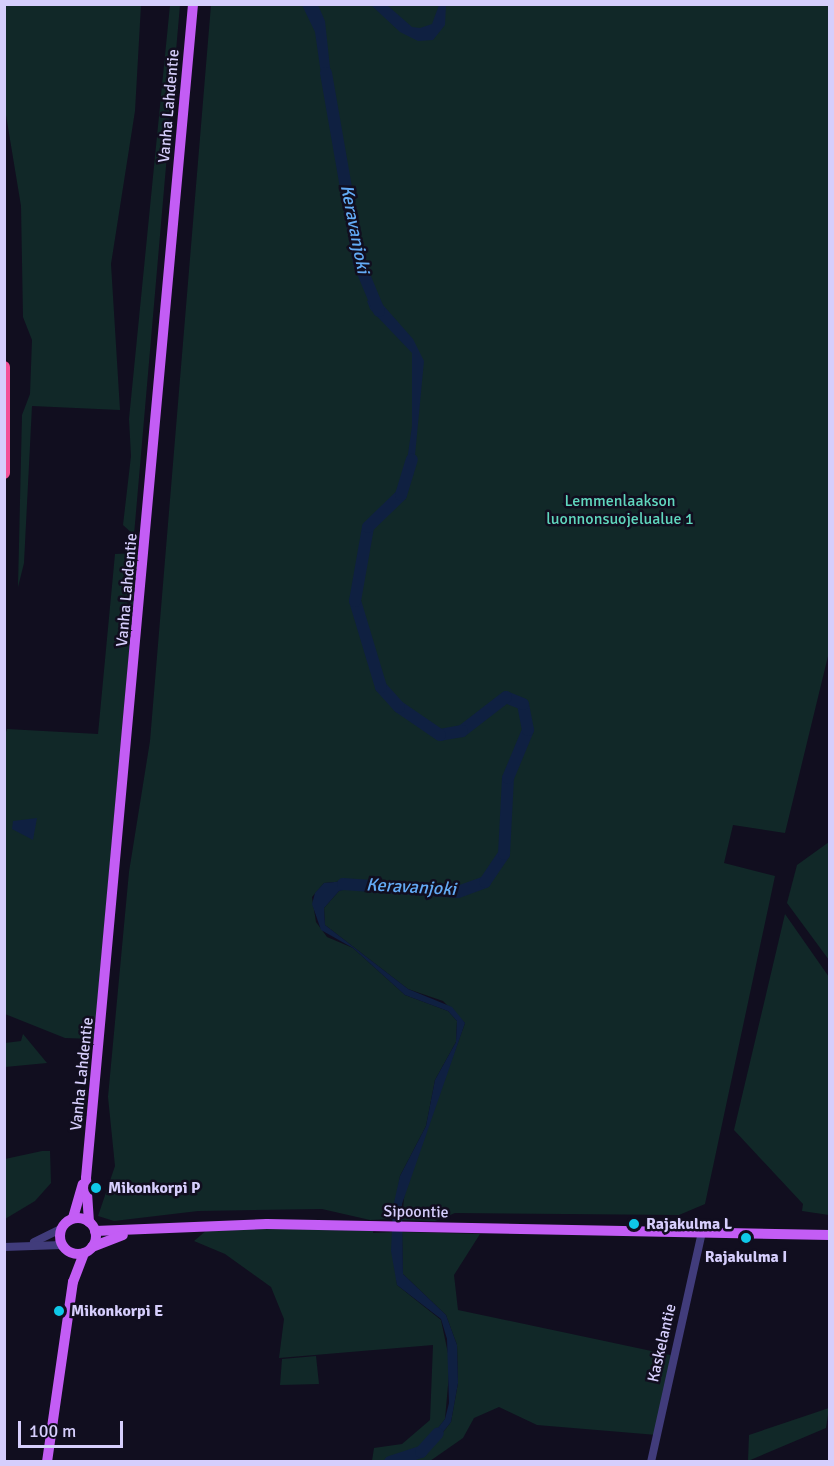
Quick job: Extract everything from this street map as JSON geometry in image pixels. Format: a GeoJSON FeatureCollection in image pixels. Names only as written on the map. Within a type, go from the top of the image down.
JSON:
{"type":"FeatureCollection","features":[{"type":"Feature","properties":{"kind":"highway"},"geometry":{"type":"LineString","coordinates":[[4,367],[4,473]]}},
{"type":"Feature","properties":{"kind":"main road","name":"Vanha Lahdentie"},"geometry":{"type":"LineString","coordinates":[[88,1250],[92,1226],[86,1179],[193,4]]}},
{"type":"Feature","properties":{"kind":"main road","name":"Vanha Lahdentie"},"geometry":{"type":"LineString","coordinates":[[73,1218],[86,1179]]}},
{"type":"Feature","properties":{"kind":"main road","name":"Sipoontie"},"geometry":{"type":"LineString","coordinates":[[73,1218],[92,1226],[129,1232],[267,1224],[830,1235]]}},
{"type":"Feature","properties":{"kind":"main road"},"geometry":{"type":"LineString","coordinates":[[73,1218],[61,1229],[73,1282]]}},
{"type":"Feature","properties":{"kind":"main road","name":"Sipoontie"},"geometry":{"type":"LineString","coordinates":[[88,1250],[129,1232]]}},
{"type":"Feature","properties":{"kind":"main road"},"geometry":{"type":"LineString","coordinates":[[47,1461],[73,1282],[88,1250],[65,1248]]}},
{"type":"Feature","properties":{"kind":"street"},"geometry":{"type":"LineString","coordinates":[[31,1244],[61,1229]]}},
{"type":"Feature","properties":{"kind":"street","name":"Kaskelantie"},"geometry":{"type":"LineString","coordinates":[[651,1461],[702,1232]]}},
{"type":"Feature","properties":{"kind":"street"},"geometry":{"type":"LineString","coordinates":[[4,1247],[31,1244],[65,1248]]}},
{"type":"Feature","properties":{"kind":"green space"},"geometry":{"type":"Polygon","coordinates":[[[4,5],[141,5],[135,111],[111,264],[120,410],[32,406],[24,563],[18,587],[22,415],[30,394],[32,340],[23,317],[21,206],[5,109],[4,5]]]}},
{"type":"Feature","properties":{"kind":"green space"},"geometry":{"type":"Polygon","coordinates":[[[170,5],[180,5],[134,535],[123,525],[131,456],[129,419],[170,5]]]}},
{"type":"Feature","properties":{"kind":"green space","name":"Lemmenlaakson luonnonsuojelualue 1"},"geometry":{"type":"Polygon","coordinates":[[[211,5],[829,5],[829,652],[785,833],[733,825],[724,863],[775,876],[705,1204],[679,1215],[455,1213],[435,1221],[402,1220],[405,1188],[465,1023],[443,1001],[408,989],[325,925],[324,908],[339,891],[358,885],[356,880],[324,883],[312,897],[316,922],[327,937],[353,948],[405,995],[448,1011],[457,1021],[456,1042],[435,1080],[426,1126],[400,1176],[393,1219],[370,1220],[322,1209],[198,1211],[114,1221],[98,1216],[115,1166],[108,1097],[129,872],[150,741],[211,5]]]}},
{"type":"Feature","properties":{"kind":"green space"},"geometry":{"type":"Polygon","coordinates":[[[138,553],[94,1039],[65,1038],[5,1014],[4,738],[7,729],[98,734],[115,554],[138,553]]]}},
{"type":"Feature","properties":{"kind":"green space"},"geometry":{"type":"Polygon","coordinates":[[[829,842],[829,960],[787,903],[797,865],[829,842]]]}},
{"type":"Feature","properties":{"kind":"green space"},"geometry":{"type":"Polygon","coordinates":[[[785,914],[829,977],[829,1215],[802,1211],[803,1204],[734,1130],[785,914]]]}},
{"type":"Feature","properties":{"kind":"green space"},"geometry":{"type":"Polygon","coordinates":[[[23,1034],[47,1063],[5,1067],[5,1043],[21,1041],[23,1034]]]}},
{"type":"Feature","properties":{"kind":"green space"},"geometry":{"type":"Polygon","coordinates":[[[50,1151],[51,1183],[35,1201],[5,1219],[5,1159],[50,1151]]]}},
{"type":"Feature","properties":{"kind":"green space"},"geometry":{"type":"Polygon","coordinates":[[[374,1227],[373,1233],[393,1232],[397,1285],[441,1320],[450,1363],[445,1419],[420,1452],[388,1461],[372,1461],[374,1448],[402,1444],[430,1420],[433,1345],[279,1358],[284,1319],[271,1287],[225,1254],[194,1241],[208,1229],[374,1227]]]}},
{"type":"Feature","properties":{"kind":"green space"},"geometry":{"type":"Polygon","coordinates":[[[402,1232],[480,1234],[454,1275],[458,1310],[675,1356],[657,1435],[537,1425],[499,1407],[474,1418],[463,1438],[430,1461],[394,1462],[432,1446],[451,1422],[458,1383],[457,1345],[446,1315],[403,1274],[402,1232]]]}},
{"type":"Feature","properties":{"kind":"green space"},"geometry":{"type":"Polygon","coordinates":[[[316,1356],[319,1384],[280,1385],[282,1359],[316,1356]]]}},
{"type":"Feature","properties":{"kind":"green space"},"geometry":{"type":"Polygon","coordinates":[[[829,1408],[826,1428],[748,1461],[749,1435],[829,1408]]]}},
{"type":"Feature","properties":{"kind":"water"},"geometry":{"type":"Polygon","coordinates":[[[302,5],[318,5],[325,21],[332,86],[323,88],[315,32],[302,5]]]}},
{"type":"Feature","properties":{"kind":"water"},"geometry":{"type":"Polygon","coordinates":[[[371,5],[387,5],[412,27],[420,28],[432,24],[439,5],[446,5],[445,25],[433,40],[418,41],[400,32],[371,5]]]}},
{"type":"Feature","properties":{"kind":"water"},"geometry":{"type":"Polygon","coordinates":[[[376,297],[413,339],[424,361],[413,476],[405,475],[412,426],[412,353],[370,309],[367,301],[376,297]]]}},
{"type":"Feature","properties":{"kind":"water"},"geometry":{"type":"Polygon","coordinates":[[[37,818],[33,840],[12,829],[13,821],[37,818]]]}},
{"type":"Feature","properties":{"kind":"water"},"geometry":{"type":"Polygon","coordinates":[[[356,880],[359,887],[339,891],[324,908],[325,925],[408,989],[452,1007],[465,1023],[402,1204],[403,1274],[446,1315],[457,1345],[458,1383],[451,1422],[432,1446],[426,1443],[445,1419],[449,1403],[447,1339],[441,1319],[397,1285],[391,1251],[393,1207],[400,1176],[426,1126],[435,1080],[456,1042],[457,1021],[448,1011],[405,995],[353,948],[321,930],[312,904],[315,893],[324,883],[356,880]]]}},
{"type":"Feature","properties":{"kind":"waterway","name":"Keravanjoki"},"geometry":{"type":"LineString","coordinates":[[326,73],[359,263],[379,311]]}},
{"type":"Feature","properties":{"kind":"waterway","name":"Keravanjoki"},"geometry":{"type":"LineString","coordinates":[[343,884],[458,892],[485,882],[504,854],[508,778],[528,730],[523,704],[506,697],[462,731],[440,735],[399,707],[381,687],[355,601],[368,527],[401,495],[412,460]]}},
{"type":"Feature","properties":{"kind":"waterway","name":"Keravanjoki"},"geometry":{"type":"LineString","coordinates":[[390,1462],[421,1452],[438,1433]]}},
{"type":"Feature","properties":{"kind":"place","name":"Mikonkorpi P"},"geometry":{"type":"Point","coordinates":[96,1188]}},
{"type":"Feature","properties":{"kind":"place","name":"Rajakulma L"},"geometry":{"type":"Point","coordinates":[634,1224]}},
{"type":"Feature","properties":{"kind":"place","name":"Rajakulma I"},"geometry":{"type":"Point","coordinates":[746,1238]}},
{"type":"Feature","properties":{"kind":"place","name":"Mikonkorpi E"},"geometry":{"type":"Point","coordinates":[59,1311]}}]}
